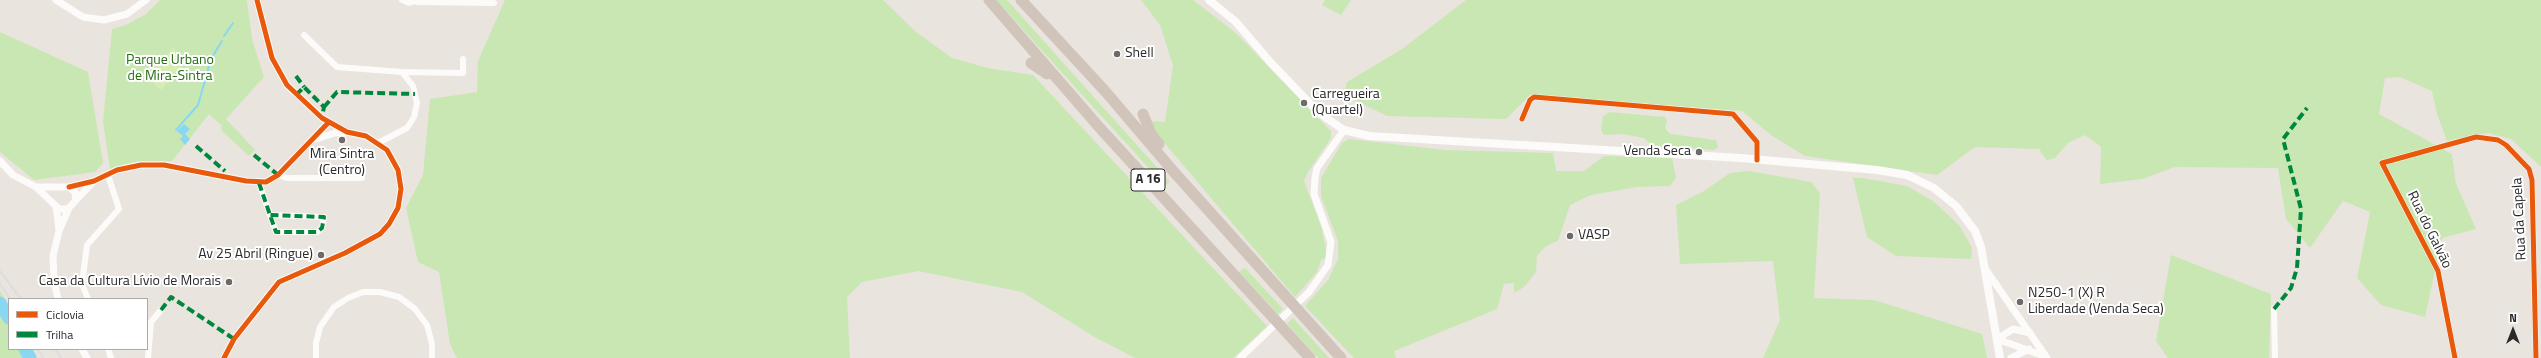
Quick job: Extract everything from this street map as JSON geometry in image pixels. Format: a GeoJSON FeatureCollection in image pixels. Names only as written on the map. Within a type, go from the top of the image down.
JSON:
{"type":"FeatureCollection","features":[{"type":"Feature","properties":{"kind":"highway","name":"A 16"},"geometry":{"type":"LineString","coordinates":[[989,0],[1099,127],[1310,358]]}},
{"type":"Feature","properties":{"kind":"highway","name":"A 16"},"geometry":{"type":"LineString","coordinates":[[1021,0],[1105,91],[1174,172],[1341,358]]}},
{"type":"Feature","properties":{"kind":"highway"},"geometry":{"type":"LineString","coordinates":[[1031,63],[1049,76],[1099,127]]}},
{"type":"Feature","properties":{"kind":"highway"},"geometry":{"type":"LineString","coordinates":[[1143,114],[1151,134],[1169,157],[1174,172]]}},
{"type":"Feature","properties":{"kind":"main road"},"geometry":{"type":"LineString","coordinates":[[1210,0],[1236,22],[1315,109],[1344,130],[1369,136],[1757,160],[1877,170],[1907,175],[1934,188],[1956,206],[1975,231],[1981,246],[1986,269],[2000,358]]}},
{"type":"Feature","properties":{"kind":"street"},"geometry":{"type":"LineString","coordinates":[[56,0],[84,16],[104,20],[127,14],[146,0]]}},
{"type":"Feature","properties":{"kind":"street"},"geometry":{"type":"LineString","coordinates":[[257,0],[265,40],[278,72],[300,100],[329,122],[346,132]]}},
{"type":"Feature","properties":{"kind":"street"},"geometry":{"type":"LineString","coordinates":[[402,0],[409,4],[417,1],[494,3]]}},
{"type":"Feature","properties":{"kind":"street"},"geometry":{"type":"LineString","coordinates":[[304,35],[337,67],[402,72],[463,73],[463,59]]}},
{"type":"Feature","properties":{"kind":"street"},"geometry":{"type":"LineString","coordinates":[[378,143],[407,128],[414,117],[417,103],[413,86],[402,72]]}},
{"type":"Feature","properties":{"kind":"street"},"geometry":{"type":"LineString","coordinates":[[1522,119],[1530,100],[1534,97],[1733,114],[1757,142],[1757,160]]}},
{"type":"Feature","properties":{"kind":"street"},"geometry":{"type":"LineString","coordinates":[[36,187],[68,187],[94,181],[129,166],[164,165],[259,183],[278,175],[314,140],[329,122]]}},
{"type":"Feature","properties":{"kind":"street"},"geometry":{"type":"LineString","coordinates":[[1240,358],[1309,292],[1324,273],[1332,251],[1331,242],[1314,194],[1315,178],[1317,168],[1344,130]]}},
{"type":"Feature","properties":{"kind":"street"},"geometry":{"type":"LineString","coordinates":[[224,358],[234,339],[279,282],[365,244],[380,234],[389,224],[398,208],[401,189],[398,170],[387,150],[366,136],[346,132],[335,133],[314,140]]}},
{"type":"Feature","properties":{"kind":"street","name":"Rua da Capela"},"geometry":{"type":"LineString","coordinates":[[2382,163],[2476,137],[2498,140],[2506,145],[2529,169],[2532,180],[2536,358]]}},
{"type":"Feature","properties":{"kind":"street"},"geometry":{"type":"LineString","coordinates":[[0,161],[13,175],[36,187],[54,205],[64,210],[69,208]]}},
{"type":"Feature","properties":{"kind":"street","name":"Rua do Galvão"},"geometry":{"type":"LineString","coordinates":[[2382,163],[2438,271],[2455,358]]}},
{"type":"Feature","properties":{"kind":"street"},"geometry":{"type":"LineString","coordinates":[[88,298],[82,284],[87,245],[119,208],[108,175]]}},
{"type":"Feature","properties":{"kind":"street"},"geometry":{"type":"LineString","coordinates":[[278,175],[287,178],[362,178]]}},
{"type":"Feature","properties":{"kind":"street"},"geometry":{"type":"LineString","coordinates":[[58,298],[53,268],[53,256],[60,231],[69,208],[94,181]]}},
{"type":"Feature","properties":{"kind":"street"},"geometry":{"type":"LineString","coordinates":[[259,183],[270,215],[276,232],[317,232],[322,228],[324,217],[270,215]]}},
{"type":"Feature","properties":{"kind":"street"},"geometry":{"type":"LineString","coordinates":[[58,187],[53,194],[60,231]]}},
{"type":"Feature","properties":{"kind":"street"},"geometry":{"type":"LineString","coordinates":[[68,187],[75,192],[76,200]]}},
{"type":"Feature","properties":{"kind":"street"},"geometry":{"type":"LineString","coordinates":[[1986,269],[2047,358]]}},
{"type":"Feature","properties":{"kind":"street"},"geometry":{"type":"LineString","coordinates":[[316,358],[316,343],[320,328],[334,307],[348,298],[364,292],[380,292],[399,297],[415,309],[427,325],[432,344],[432,358]]}},
{"type":"Feature","properties":{"kind":"street"},"geometry":{"type":"LineString","coordinates":[[2274,309],[2276,358]]}},
{"type":"Feature","properties":{"kind":"street"},"geometry":{"type":"LineString","coordinates":[[148,358],[151,322],[161,310]]}},
{"type":"Feature","properties":{"kind":"street"},"geometry":{"type":"LineString","coordinates":[[1997,339],[2013,329],[2025,330],[2030,333]]}},
{"type":"Feature","properties":{"kind":"street"},"geometry":{"type":"LineString","coordinates":[[1997,339],[2029,349],[2047,358]]}},
{"type":"Feature","properties":{"kind":"street"},"geometry":{"type":"LineString","coordinates":[[2011,358],[2029,349]]}},
{"type":"Feature","properties":{"kind":"green space","name":"Parque Urbano de Mira-Sintra"},"geometry":{"type":"Polygon","coordinates":[[[160,0],[247,0],[252,39],[264,77],[226,119],[255,150],[249,156],[222,131],[221,126],[224,123],[221,125],[209,114],[172,161],[138,161],[110,169],[103,122],[112,29],[126,25],[146,14],[160,0]]]}},
{"type":"Feature","properties":{"kind":"green space"},"geometry":{"type":"Polygon","coordinates":[[[505,0],[883,0],[916,32],[952,58],[988,68],[1033,75],[1267,326],[1233,358],[1135,358],[1093,336],[1022,292],[918,271],[862,282],[847,297],[850,358],[457,358],[450,344],[439,272],[418,262],[406,208],[423,175],[430,99],[477,92],[478,61],[505,0]]]}},
{"type":"Feature","properties":{"kind":"green space"},"geometry":{"type":"Polygon","coordinates":[[[996,0],[1007,0],[1170,182],[1165,186],[996,0]]]}},
{"type":"Feature","properties":{"kind":"green space"},"geometry":{"type":"Polygon","coordinates":[[[1141,0],[1193,0],[1236,33],[1331,131],[1331,138],[1308,172],[1304,181],[1322,229],[1327,257],[1321,260],[1317,272],[1295,297],[1156,133],[1150,121],[1165,122],[1173,65],[1160,25],[1141,0]]]}},
{"type":"Feature","properties":{"kind":"green space"},"geometry":{"type":"Polygon","coordinates":[[[1325,0],[1351,0],[1341,15],[1322,5],[1325,0]]]}},
{"type":"Feature","properties":{"kind":"green space"},"geometry":{"type":"Polygon","coordinates":[[[1466,0],[2541,0],[2541,167],[2511,139],[2488,133],[2447,141],[2437,114],[2432,91],[2400,77],[2385,78],[2379,114],[2452,154],[2456,184],[2476,229],[2442,238],[2425,317],[2381,305],[2357,278],[2370,212],[2343,201],[2310,248],[2286,219],[2278,168],[2175,167],[2142,179],[2100,184],[2101,147],[2085,135],[2068,143],[2055,158],[2047,160],[2041,153],[2040,149],[1975,147],[1937,175],[1805,156],[1771,135],[1742,111],[1530,95],[1506,119],[1387,116],[1344,95],[1347,82],[1402,49],[1466,0]]]}},
{"type":"Feature","properties":{"kind":"green space"},"geometry":{"type":"Polygon","coordinates":[[[0,32],[88,72],[103,163],[95,172],[34,180],[0,152],[0,32]]]}},
{"type":"Feature","properties":{"kind":"green space"},"geometry":{"type":"Polygon","coordinates":[[[173,48],[187,61],[161,90],[146,77],[173,48]]]}},
{"type":"Feature","properties":{"kind":"green space"},"geometry":{"type":"Polygon","coordinates":[[[1610,112],[1665,117],[1667,121],[1665,128],[1670,134],[1716,140],[1718,147],[1714,150],[1651,145],[1644,138],[1622,134],[1604,135],[1601,130],[1603,116],[1610,112]]]}},
{"type":"Feature","properties":{"kind":"green space"},"geometry":{"type":"Polygon","coordinates":[[[1349,139],[1445,150],[1553,153],[1556,171],[1584,171],[1604,156],[1672,158],[1676,178],[1670,186],[1637,187],[1591,195],[1570,205],[1558,241],[1546,246],[1537,256],[1536,272],[1524,287],[1514,293],[1514,283],[1504,284],[1497,309],[1394,351],[1396,358],[1354,358],[1305,306],[1328,280],[1338,259],[1338,241],[1321,196],[1321,178],[1342,143],[1349,139]]]}},
{"type":"Feature","properties":{"kind":"green space"},"geometry":{"type":"Polygon","coordinates":[[[1749,171],[1811,182],[1820,193],[1814,298],[1874,300],[1982,334],[1987,358],[1763,358],[1780,320],[1773,261],[1680,264],[1676,205],[1704,191],[1730,173],[1749,171]]]}},
{"type":"Feature","properties":{"kind":"green space"},"geometry":{"type":"Polygon","coordinates":[[[1853,178],[1863,178],[1907,186],[1933,201],[1960,226],[1972,248],[1971,259],[1896,256],[1867,237],[1853,178]]]}},
{"type":"Feature","properties":{"kind":"green space"},"geometry":{"type":"Polygon","coordinates":[[[2171,255],[2271,294],[2269,358],[2168,358],[2156,341],[2171,255]]]}},
{"type":"Feature","properties":{"kind":"green space"},"geometry":{"type":"Polygon","coordinates":[[[1245,268],[1283,309],[1278,314],[1239,272],[1245,268]]]}},
{"type":"Feature","properties":{"kind":"green space"},"geometry":{"type":"Polygon","coordinates":[[[0,291],[8,304],[8,350],[32,350],[36,358],[0,358],[0,291]]]}},
{"type":"Feature","properties":{"kind":"green space"},"geometry":{"type":"Polygon","coordinates":[[[1293,318],[1329,358],[1318,358],[1287,324],[1293,318]]]}},
{"type":"Feature","properties":{"kind":"water"},"geometry":{"type":"Polygon","coordinates":[[[184,124],[190,129],[185,134],[190,139],[185,145],[180,139],[183,136],[177,131],[184,124]]]}},
{"type":"Feature","properties":{"kind":"waterway"},"geometry":{"type":"LineString","coordinates":[[224,36],[233,23]]}},
{"type":"Feature","properties":{"kind":"waterway"},"geometry":{"type":"LineString","coordinates":[[176,130],[198,105],[211,59],[222,41]]}},
{"type":"Feature","properties":{"kind":"waterway"},"geometry":{"type":"LineString","coordinates":[[0,303],[8,316]]}},
{"type":"Feature","properties":{"kind":"waterway"},"geometry":{"type":"LineString","coordinates":[[26,350],[30,358]]}},
{"type":"Feature","properties":{"kind":"railway"},"geometry":{"type":"LineString","coordinates":[[0,271],[20,298]]}},
{"type":"Feature","properties":{"kind":"railway"},"geometry":{"type":"LineString","coordinates":[[0,284],[9,298]]}},
{"type":"Feature","properties":{"kind":"railway"},"geometry":{"type":"LineString","coordinates":[[39,350],[43,358]]}},
{"type":"Feature","properties":{"kind":"railway"},"geometry":{"type":"LineString","coordinates":[[56,350],[61,358]]}},
{"type":"Feature","properties":{"kind":"marked path"},"geometry":{"type":"LineString","coordinates":[[296,76],[304,87]]}},
{"type":"Feature","properties":{"kind":"marked path"},"geometry":{"type":"LineString","coordinates":[[296,95],[304,87],[324,107],[323,112]]}},
{"type":"Feature","properties":{"kind":"marked path"},"geometry":{"type":"LineString","coordinates":[[324,107],[337,92],[415,94]]}},
{"type":"Feature","properties":{"kind":"marked path"},"geometry":{"type":"LineString","coordinates":[[2274,309],[2291,288],[2297,268],[2301,209],[2283,139],[2307,108]]}},
{"type":"Feature","properties":{"kind":"marked path"},"geometry":{"type":"LineString","coordinates":[[196,146],[225,171]]}},
{"type":"Feature","properties":{"kind":"marked path"},"geometry":{"type":"LineString","coordinates":[[254,155],[278,175]]}},
{"type":"Feature","properties":{"kind":"marked path"},"geometry":{"type":"LineString","coordinates":[[259,183],[270,215],[276,232],[317,232],[322,228],[324,217],[270,215]]}},
{"type":"Feature","properties":{"kind":"marked path"},"geometry":{"type":"LineString","coordinates":[[161,310],[171,297],[234,339]]}},
{"type":"Feature","properties":{"kind":"cycle path"},"geometry":{"type":"LineString","coordinates":[[224,358],[234,339],[279,282],[345,253],[380,234],[389,224],[398,208],[401,189],[398,170],[387,150],[366,136],[347,132],[322,118],[287,85],[272,58],[257,0]]}},
{"type":"Feature","properties":{"kind":"cycle path"},"geometry":{"type":"LineString","coordinates":[[1522,119],[1530,100],[1534,97],[1733,114],[1757,142],[1757,160]]}},
{"type":"Feature","properties":{"kind":"cycle path"},"geometry":{"type":"LineString","coordinates":[[69,187],[94,181],[117,170],[141,165],[164,165],[246,181],[266,182],[278,175],[329,122]]}},
{"type":"Feature","properties":{"kind":"cycle path"},"geometry":{"type":"LineString","coordinates":[[2455,358],[2438,271],[2382,163],[2476,137],[2498,140],[2506,145],[2529,169],[2532,180],[2536,358]]}},
{"type":"Feature","properties":{"kind":"place","name":"Shell"},"geometry":{"type":"Point","coordinates":[1117,54]}},
{"type":"Feature","properties":{"kind":"place","name":"Carregueira (Quartel)"},"geometry":{"type":"Point","coordinates":[1304,103]}},
{"type":"Feature","properties":{"kind":"place","name":"Mira Sintra (Centro)"},"geometry":{"type":"Point","coordinates":[342,140]}},
{"type":"Feature","properties":{"kind":"place","name":"Venda Seca"},"geometry":{"type":"Point","coordinates":[1699,152]}},
{"type":"Feature","properties":{"kind":"place","name":"VASP"},"geometry":{"type":"Point","coordinates":[1570,236]}},
{"type":"Feature","properties":{"kind":"place","name":"Av 25 Abril (Ringue)"},"geometry":{"type":"Point","coordinates":[321,255]}},
{"type":"Feature","properties":{"kind":"place","name":"Casa da Cultura Lívio de Morais"},"geometry":{"type":"Point","coordinates":[229,282]}},
{"type":"Feature","properties":{"kind":"place","name":"N250-1 (X) R Liberdade (Venda Seca)"},"geometry":{"type":"Point","coordinates":[2020,302]}}]}
